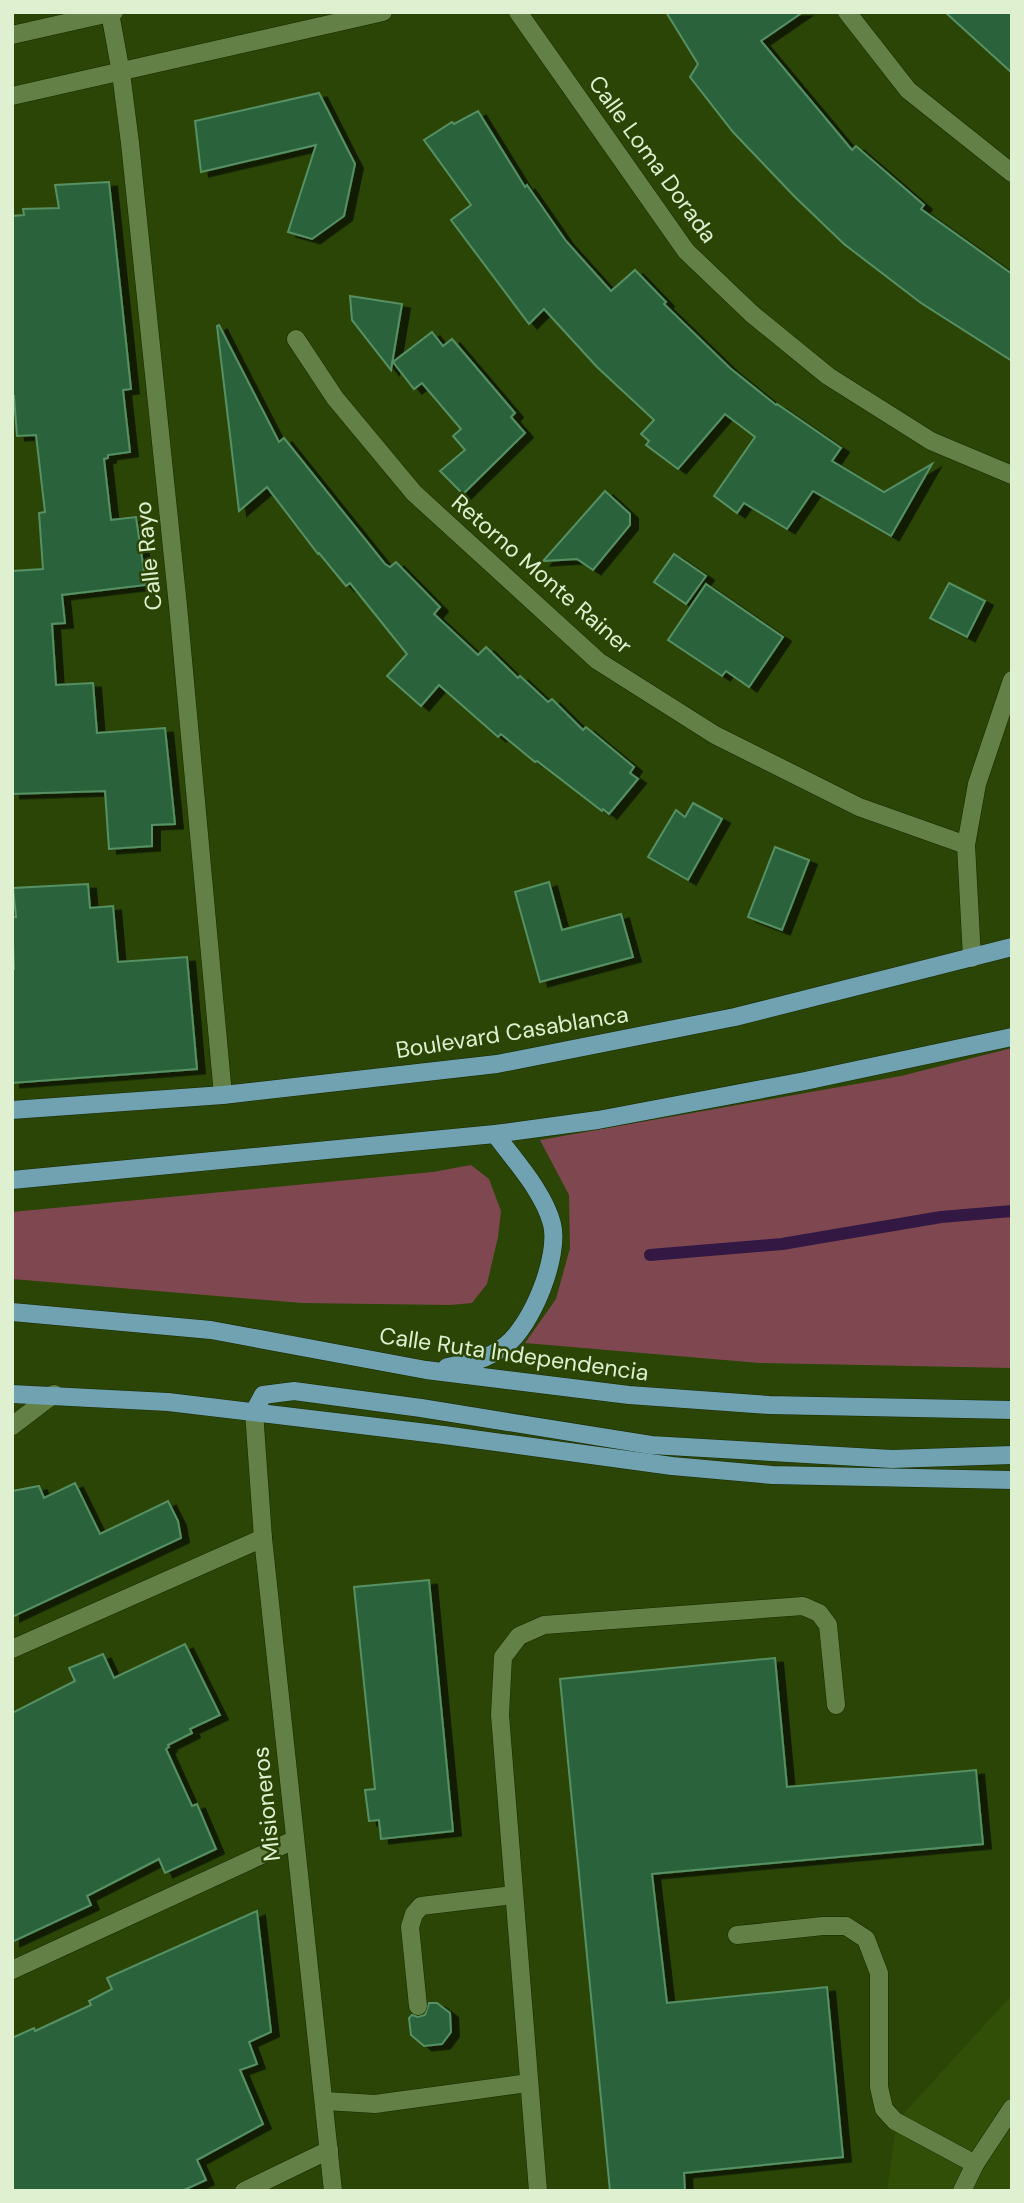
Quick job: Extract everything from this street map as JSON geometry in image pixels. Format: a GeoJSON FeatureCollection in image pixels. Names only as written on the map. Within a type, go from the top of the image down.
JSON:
{"type":"FeatureCollection","features":[{"type":"Feature","properties":{"kind":"main road","name":"Boulevard Casablanca"},"geometry":{"type":"LineString","coordinates":[[12,1110],[223,1095],[497,1064],[735,1017],[1012,947]]}},
{"type":"Feature","properties":{"kind":"main road"},"geometry":{"type":"LineString","coordinates":[[12,1180],[495,1134],[597,1120],[805,1082],[1012,1037]]}},
{"type":"Feature","properties":{"kind":"main road"},"geometry":{"type":"LineString","coordinates":[[426,1370],[479,1361],[508,1344],[529,1315],[546,1283],[552,1225],[537,1189],[495,1134]]}},
{"type":"Feature","properties":{"kind":"main road","name":"Calle Ruta Independencia"},"geometry":{"type":"LineString","coordinates":[[12,1312],[211,1330],[426,1370],[629,1395],[769,1405],[1012,1410]]}},
{"type":"Feature","properties":{"kind":"main road"},"geometry":{"type":"LineString","coordinates":[[254,1412],[263,1395],[295,1391],[421,1408],[650,1445],[892,1459],[1012,1455]]}},
{"type":"Feature","properties":{"kind":"main road"},"geometry":{"type":"LineString","coordinates":[[12,1394],[54,1394],[168,1402],[685,1467],[772,1475],[1012,1480]]}},
{"type":"Feature","properties":{"kind":"street"},"geometry":{"type":"LineString","coordinates":[[12,96],[383,12]]}},
{"type":"Feature","properties":{"kind":"street","name":"Calle Loma Dorada"},"geometry":{"type":"LineString","coordinates":[[517,12],[686,251],[752,314],[828,376],[931,441],[1012,475]]}},
{"type":"Feature","properties":{"kind":"street"},"geometry":{"type":"LineString","coordinates":[[847,12],[908,90],[1012,173]]}},
{"type":"Feature","properties":{"kind":"street"},"geometry":{"type":"LineString","coordinates":[[12,35],[112,13]]}},
{"type":"Feature","properties":{"kind":"street","name":"Calle Rayo"},"geometry":{"type":"LineString","coordinates":[[112,13],[121,73],[178,606],[223,1095]]}},
{"type":"Feature","properties":{"kind":"street","name":"Retorno Monte Rainer"},"geometry":{"type":"LineString","coordinates":[[296,339],[335,398],[414,493],[597,661],[715,735],[859,807],[966,845]]}},
{"type":"Feature","properties":{"kind":"street"},"geometry":{"type":"LineString","coordinates":[[972,958],[966,845],[976,784],[1012,680]]}},
{"type":"Feature","properties":{"kind":"street"},"geometry":{"type":"LineString","coordinates":[[12,1426],[54,1394]]}},
{"type":"Feature","properties":{"kind":"street","name":"Misioneros"},"geometry":{"type":"LineString","coordinates":[[254,1412],[263,1538],[333,2191]]}},
{"type":"Feature","properties":{"kind":"street"},"geometry":{"type":"LineString","coordinates":[[12,1649],[263,1538]]}},
{"type":"Feature","properties":{"kind":"street"},"geometry":{"type":"LineString","coordinates":[[538,2191],[499,1715],[503,1657],[519,1636],[544,1625],[803,1606],[819,1613],[828,1625],[836,1705]]}},
{"type":"Feature","properties":{"kind":"street"},"geometry":{"type":"LineString","coordinates":[[12,1970],[295,1840]]}},
{"type":"Feature","properties":{"kind":"street"},"geometry":{"type":"LineString","coordinates":[[418,2006],[410,1927],[414,1914],[421,1906],[513,1895]]}},
{"type":"Feature","properties":{"kind":"street"},"geometry":{"type":"LineString","coordinates":[[737,1935],[846,1926],[866,1939],[879,1973],[879,2087],[884,2109],[895,2121],[975,2164]]}},
{"type":"Feature","properties":{"kind":"street"},"geometry":{"type":"LineString","coordinates":[[325,2101],[375,2104],[528,2083]]}},
{"type":"Feature","properties":{"kind":"street"},"geometry":{"type":"LineString","coordinates":[[962,2191],[975,2164],[1012,2108]]}},
{"type":"Feature","properties":{"kind":"street"},"geometry":{"type":"LineString","coordinates":[[244,2191],[329,2150]]}},
{"type":"Feature","properties":{"kind":"shaded area"},"geometry":{"type":"Polygon","coordinates":[[[1012,1048],[1012,1368],[760,1363],[525,1343],[556,1299],[570,1248],[569,1195],[540,1140],[901,1076],[1012,1048]]]}},
{"type":"Feature","properties":{"kind":"shaded area"},"geometry":{"type":"Polygon","coordinates":[[[471,1165],[489,1179],[501,1211],[487,1284],[472,1303],[302,1303],[12,1279],[12,1212],[433,1172],[471,1165]]]}},
{"type":"Feature","properties":{"kind":"shaded area"},"geometry":{"type":"Polygon","coordinates":[[[1012,1995],[1012,2191],[887,2191],[897,2121],[1012,1995]]]}},
{"type":"Feature","properties":{"kind":"building"},"geometry":{"type":"Polygon","coordinates":[[[666,12],[803,12],[761,41],[852,150],[856,146],[924,205],[921,209],[1012,274],[1012,361],[921,303],[844,244],[794,196],[733,132],[690,77],[698,64],[666,12]]]}},
{"type":"Feature","properties":{"kind":"building"},"geometry":{"type":"Polygon","coordinates":[[[945,12],[1012,12],[1012,73],[945,12]]]}},
{"type":"Feature","properties":{"kind":"building"},"geometry":{"type":"Polygon","coordinates":[[[319,93],[355,164],[344,216],[312,239],[288,232],[316,145],[201,172],[195,121],[319,93]]]}},
{"type":"Feature","properties":{"kind":"building"},"geometry":{"type":"Polygon","coordinates":[[[478,111],[525,187],[527,185],[566,241],[611,291],[635,270],[666,302],[664,304],[730,368],[776,405],[841,448],[832,461],[884,492],[932,464],[891,536],[813,491],[787,529],[744,503],[737,513],[714,496],[755,437],[725,414],[678,469],[646,445],[649,441],[641,434],[654,420],[597,367],[544,309],[529,324],[451,220],[471,205],[424,140],[452,122],[454,124],[478,111]]]}},
{"type":"Feature","properties":{"kind":"building"},"geometry":{"type":"Polygon","coordinates":[[[109,182],[131,389],[123,390],[130,452],[108,455],[108,458],[104,459],[111,520],[136,517],[146,585],[62,595],[65,623],[52,624],[56,685],[93,683],[97,733],[165,728],[175,824],[152,825],[152,846],[109,849],[105,791],[12,794],[12,571],[43,569],[39,513],[45,512],[36,435],[17,436],[12,396],[12,216],[24,215],[23,209],[59,208],[55,185],[109,182]]]}},
{"type":"Feature","properties":{"kind":"building"},"geometry":{"type":"Polygon","coordinates":[[[350,296],[402,304],[391,370],[352,320],[350,296]]]}},
{"type":"Feature","properties":{"kind":"building"},"geometry":{"type":"Polygon","coordinates":[[[219,325],[279,442],[284,438],[385,564],[390,567],[396,562],[440,607],[434,614],[478,655],[486,647],[518,678],[520,676],[548,702],[552,699],[583,730],[586,727],[634,767],[630,773],[638,779],[609,814],[535,762],[501,734],[498,737],[439,685],[421,706],[387,676],[407,654],[350,583],[346,586],[318,554],[267,487],[239,511],[219,325]]]}},
{"type":"Feature","properties":{"kind":"building"},"geometry":{"type":"Polygon","coordinates":[[[432,332],[443,346],[452,339],[515,413],[511,417],[525,433],[463,494],[440,471],[465,450],[453,436],[461,429],[422,383],[414,389],[393,362],[432,332]]]}},
{"type":"Feature","properties":{"kind":"building"},"geometry":{"type":"Polygon","coordinates":[[[605,491],[630,514],[630,525],[593,570],[577,559],[543,561],[605,491]]]}},
{"type":"Feature","properties":{"kind":"building"},"geometry":{"type":"Polygon","coordinates":[[[674,554],[706,576],[686,604],[654,582],[674,554]]]}},
{"type":"Feature","properties":{"kind":"building"},"geometry":{"type":"Polygon","coordinates":[[[949,583],[985,601],[967,637],[930,618],[949,583]]]}},
{"type":"Feature","properties":{"kind":"building"},"geometry":{"type":"Polygon","coordinates":[[[706,584],[783,637],[749,687],[726,671],[722,676],[668,640],[706,584]]]}},
{"type":"Feature","properties":{"kind":"building"},"geometry":{"type":"Polygon","coordinates":[[[693,803],[722,819],[688,880],[648,857],[676,810],[685,817],[693,803]]]}},
{"type":"Feature","properties":{"kind":"building"},"geometry":{"type":"Polygon","coordinates":[[[775,847],[809,860],[782,930],[748,917],[775,847]]]}},
{"type":"Feature","properties":{"kind":"building"},"geometry":{"type":"Polygon","coordinates":[[[549,882],[562,930],[621,914],[633,957],[540,982],[515,892],[549,882]]]}},
{"type":"Feature","properties":{"kind":"building"},"geometry":{"type":"Polygon","coordinates":[[[88,884],[90,908],[113,906],[118,962],[187,957],[197,1069],[12,1083],[12,917],[16,917],[13,888],[88,884]]]}},
{"type":"Feature","properties":{"kind":"building"},"geometry":{"type":"Polygon","coordinates":[[[75,1483],[100,1534],[168,1501],[178,1521],[181,1538],[12,1617],[12,1491],[39,1486],[44,1498],[75,1483]]]}},
{"type":"Feature","properties":{"kind":"building"},"geometry":{"type":"Polygon","coordinates":[[[429,1580],[453,1831],[381,1839],[379,1820],[369,1821],[365,1790],[375,1789],[354,1587],[429,1580]]]}},
{"type":"Feature","properties":{"kind":"building"},"geometry":{"type":"Polygon","coordinates":[[[185,1644],[220,1715],[190,1729],[192,1733],[168,1745],[166,1749],[192,1806],[197,1804],[216,1849],[165,1873],[159,1859],[87,1896],[91,1905],[12,1942],[12,1713],[75,1681],[69,1668],[103,1654],[114,1678],[185,1644]]]}},
{"type":"Feature","properties":{"kind":"building"},"geometry":{"type":"Polygon","coordinates":[[[775,1658],[787,1787],[976,1770],[983,1844],[652,1874],[667,2003],[827,1987],[843,2157],[684,2173],[685,2191],[610,2191],[560,1679],[775,1658]]]}},
{"type":"Feature","properties":{"kind":"building"},"geometry":{"type":"Polygon","coordinates":[[[257,1911],[271,2032],[249,2042],[257,2064],[240,2070],[263,2124],[197,2160],[206,2180],[182,2191],[12,2191],[12,2038],[34,2028],[35,2031],[91,2005],[89,2001],[112,1989],[107,1978],[257,1911]]]}},
{"type":"Feature","properties":{"kind":"building"},"geometry":{"type":"Polygon","coordinates":[[[429,2003],[437,2003],[450,2013],[451,2032],[442,2044],[424,2046],[411,2035],[409,2018],[412,2015],[425,2015],[429,2003]]]}},
{"type":"Feature","properties":{"kind":"waterway"},"geometry":{"type":"LineString","coordinates":[[650,1255],[782,1244],[941,1217],[1012,1211]]}}]}
